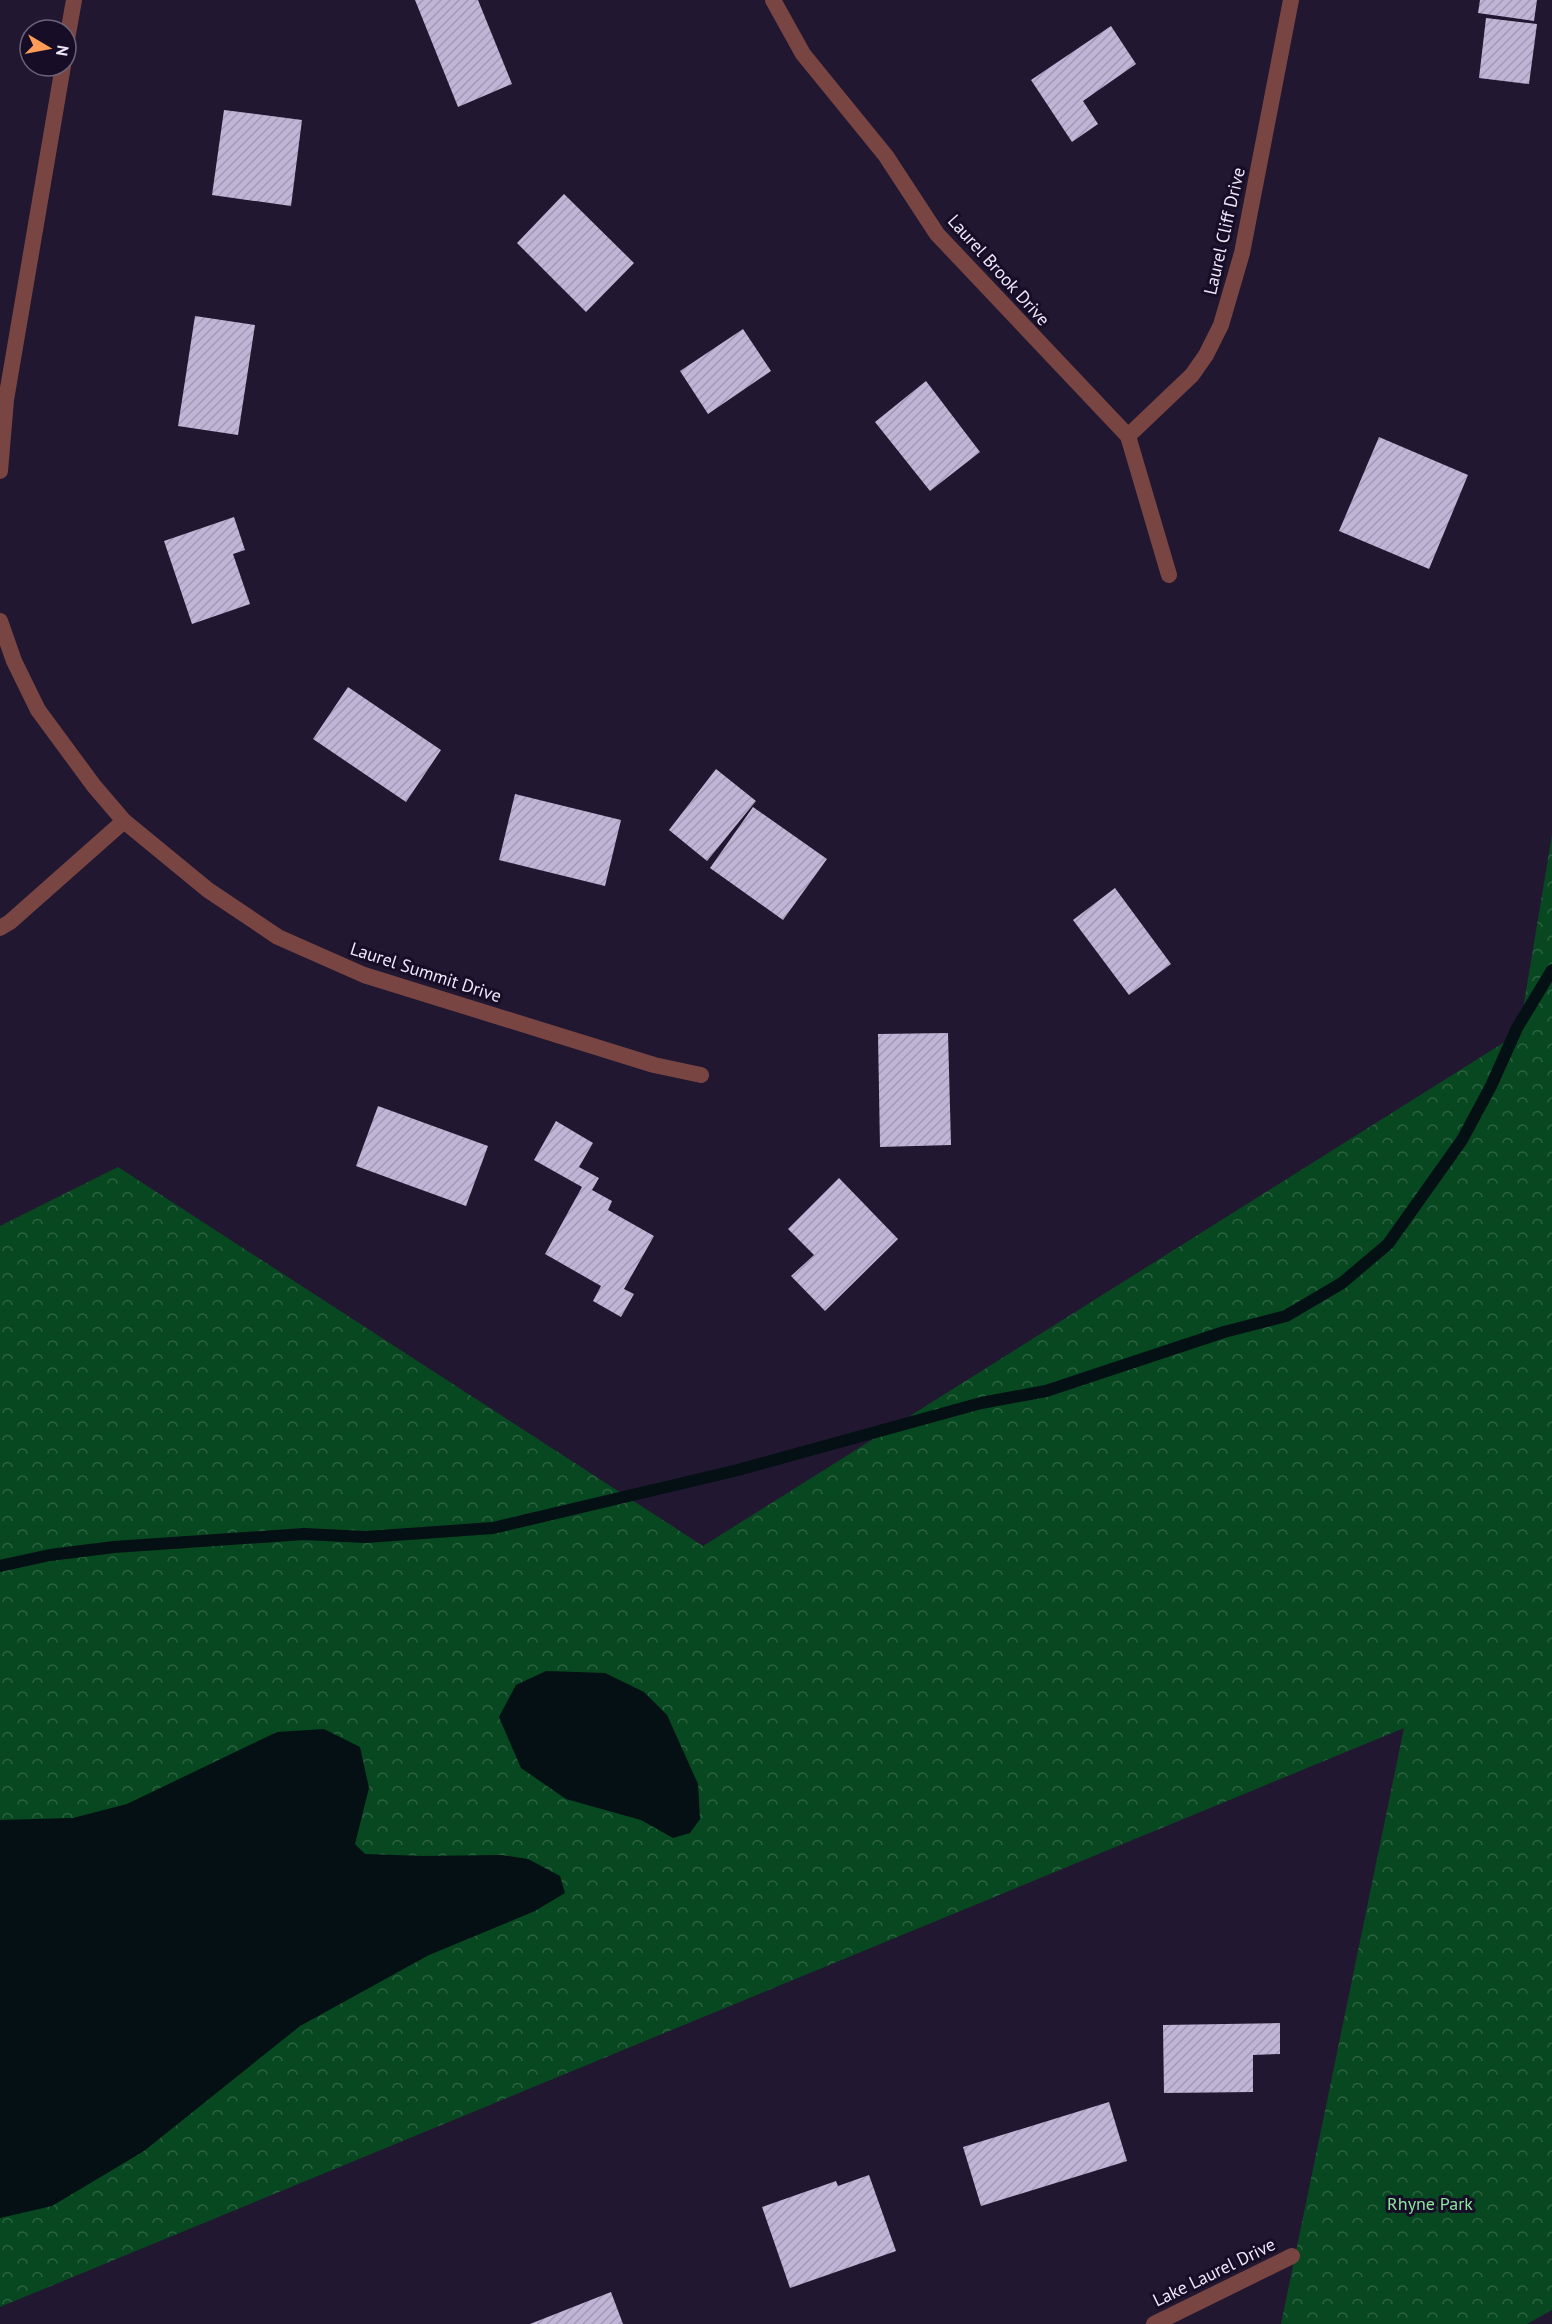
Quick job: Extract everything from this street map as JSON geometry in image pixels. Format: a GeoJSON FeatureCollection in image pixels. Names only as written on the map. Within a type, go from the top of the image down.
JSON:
{"type":"FeatureCollection","features":[{"type":"Feature","properties":{"kind":"street"},"geometry":{"type":"LineString","coordinates":[[71,18],[74,0]]}},
{"type":"Feature","properties":{"kind":"street","name":"Laurel Brook Drive"},"geometry":{"type":"LineString","coordinates":[[773,0],[803,54],[886,156],[938,234],[1128,436],[1169,575]]}},
{"type":"Feature","properties":{"kind":"street","name":"Laurel Cliff Drive"},"geometry":{"type":"LineString","coordinates":[[1128,436],[1192,375],[1206,355],[1221,325],[1242,253],[1290,0]]}},
{"type":"Feature","properties":{"kind":"street"},"geometry":{"type":"LineString","coordinates":[[0,471],[3,400],[61,78]]}},
{"type":"Feature","properties":{"kind":"street","name":"Laurel Summit Drive"},"geometry":{"type":"LineString","coordinates":[[0,621],[14,662],[38,710],[124,821],[208,890],[278,937],[354,970],[643,1062],[701,1075]]}},
{"type":"Feature","properties":{"kind":"street"},"geometry":{"type":"LineString","coordinates":[[0,928],[10,922],[124,821]]}},
{"type":"Feature","properties":{"kind":"street","name":"Lake Laurel Drive"},"geometry":{"type":"LineString","coordinates":[[1154,2324],[1292,2256]]}},
{"type":"Feature","properties":{"kind":"green space","name":"Rhyne Park"},"geometry":{"type":"Polygon","coordinates":[[[1552,835],[1552,2310],[1527,2324],[1281,2324],[1404,1728],[0,2307],[0,1226],[118,1167],[703,1546],[1519,1033],[1552,835]]]}},
{"type":"Feature","properties":{"kind":"shaded area"},"geometry":{"type":"Polygon","coordinates":[[[546,1671],[605,1673],[644,1692],[667,1715],[698,1784],[700,1819],[690,1833],[673,1838],[641,1820],[566,1799],[521,1768],[499,1717],[516,1685],[546,1671]]]}},
{"type":"Feature","properties":{"kind":"shaded area"},"geometry":{"type":"Polygon","coordinates":[[[324,1729],[360,1747],[369,1788],[355,1844],[365,1854],[501,1855],[528,1859],[560,1876],[565,1893],[535,1911],[429,1955],[300,2026],[144,2151],[52,2206],[0,2218],[0,1820],[73,1818],[127,1804],[277,1732],[324,1729]]]}},
{"type":"Feature","properties":{"kind":"building"},"geometry":{"type":"Polygon","coordinates":[[[415,0],[478,0],[512,84],[458,107],[415,0]]]}},
{"type":"Feature","properties":{"kind":"building"},"geometry":{"type":"Polygon","coordinates":[[[1480,0],[1537,0],[1534,21],[1478,13],[1480,0]]]}},
{"type":"Feature","properties":{"kind":"building"},"geometry":{"type":"Polygon","coordinates":[[[1486,18],[1537,24],[1529,84],[1479,78],[1486,18]]]}},
{"type":"Feature","properties":{"kind":"building"},"geometry":{"type":"Polygon","coordinates":[[[1111,26],[1136,64],[1083,101],[1098,124],[1072,142],[1031,80],[1111,26]]]}},
{"type":"Feature","properties":{"kind":"building"},"geometry":{"type":"Polygon","coordinates":[[[224,110],[302,120],[291,206],[212,195],[224,110]]]}},
{"type":"Feature","properties":{"kind":"building"},"geometry":{"type":"Polygon","coordinates":[[[564,194],[634,263],[586,312],[517,243],[564,194]]]}},
{"type":"Feature","properties":{"kind":"building"},"geometry":{"type":"Polygon","coordinates":[[[195,316],[255,325],[238,435],[178,426],[195,316]]]}},
{"type":"Feature","properties":{"kind":"building"},"geometry":{"type":"Polygon","coordinates":[[[743,329],[771,371],[708,414],[680,371],[743,329]]]}},
{"type":"Feature","properties":{"kind":"building"},"geometry":{"type":"Polygon","coordinates":[[[926,381],[980,452],[930,491],[875,422],[926,381]]]}},
{"type":"Feature","properties":{"kind":"building"},"geometry":{"type":"Polygon","coordinates":[[[1379,437],[1468,475],[1429,569],[1339,531],[1379,437]]]}},
{"type":"Feature","properties":{"kind":"building"},"geometry":{"type":"Polygon","coordinates":[[[234,517],[245,550],[233,554],[250,604],[192,624],[164,541],[234,517]]]}},
{"type":"Feature","properties":{"kind":"building"},"geometry":{"type":"Polygon","coordinates":[[[348,687],[441,750],[406,802],[313,739],[348,687]]]}},
{"type":"Feature","properties":{"kind":"building"},"geometry":{"type":"Polygon","coordinates":[[[716,769],[756,801],[707,861],[669,830],[716,769]]]}},
{"type":"Feature","properties":{"kind":"building"},"geometry":{"type":"Polygon","coordinates":[[[515,794],[621,820],[605,886],[499,860],[515,794]]]}},
{"type":"Feature","properties":{"kind":"building"},"geometry":{"type":"Polygon","coordinates":[[[753,807],[827,859],[783,920],[710,868],[753,807]]]}},
{"type":"Feature","properties":{"kind":"building"},"geometry":{"type":"Polygon","coordinates":[[[1115,888],[1171,964],[1129,995],[1073,920],[1115,888]]]}},
{"type":"Feature","properties":{"kind":"building"},"geometry":{"type":"Polygon","coordinates":[[[948,1033],[951,1145],[880,1147],[878,1034],[948,1033]]]}},
{"type":"Feature","properties":{"kind":"building"},"geometry":{"type":"Polygon","coordinates":[[[378,1106],[488,1146],[466,1206],[356,1166],[378,1106]]]}},
{"type":"Feature","properties":{"kind":"building"},"geometry":{"type":"Polygon","coordinates":[[[556,1121],[593,1143],[579,1167],[599,1178],[592,1190],[612,1201],[608,1210],[654,1236],[624,1289],[634,1294],[621,1317],[593,1301],[601,1286],[545,1254],[582,1187],[534,1160],[556,1121]]]}},
{"type":"Feature","properties":{"kind":"building"},"geometry":{"type":"Polygon","coordinates":[[[839,1178],[898,1239],[825,1311],[791,1276],[814,1255],[788,1229],[839,1178]]]}},
{"type":"Feature","properties":{"kind":"building"},"geometry":{"type":"Polygon","coordinates":[[[1280,2023],[1280,2054],[1253,2055],[1253,2092],[1164,2093],[1163,2025],[1280,2023]]]}},
{"type":"Feature","properties":{"kind":"building"},"geometry":{"type":"Polygon","coordinates":[[[1109,2102],[1127,2161],[981,2206],[963,2147],[1109,2102]]]}},
{"type":"Feature","properties":{"kind":"building"},"geometry":{"type":"Polygon","coordinates":[[[869,2175],[896,2251],[790,2288],[762,2207],[836,2181],[838,2186],[869,2175]]]}},
{"type":"Feature","properties":{"kind":"building"},"geometry":{"type":"Polygon","coordinates":[[[611,2292],[623,2324],[530,2324],[611,2292]]]}},
{"type":"Feature","properties":{"kind":"waterway"},"geometry":{"type":"LineString","coordinates":[[0,1566],[50,1555],[114,1547],[304,1534],[366,1537],[493,1528],[738,1470],[981,1403],[1046,1391],[1224,1332],[1286,1316],[1342,1283],[1388,1244],[1462,1140],[1491,1086],[1517,1028],[1552,970]]}}]}
